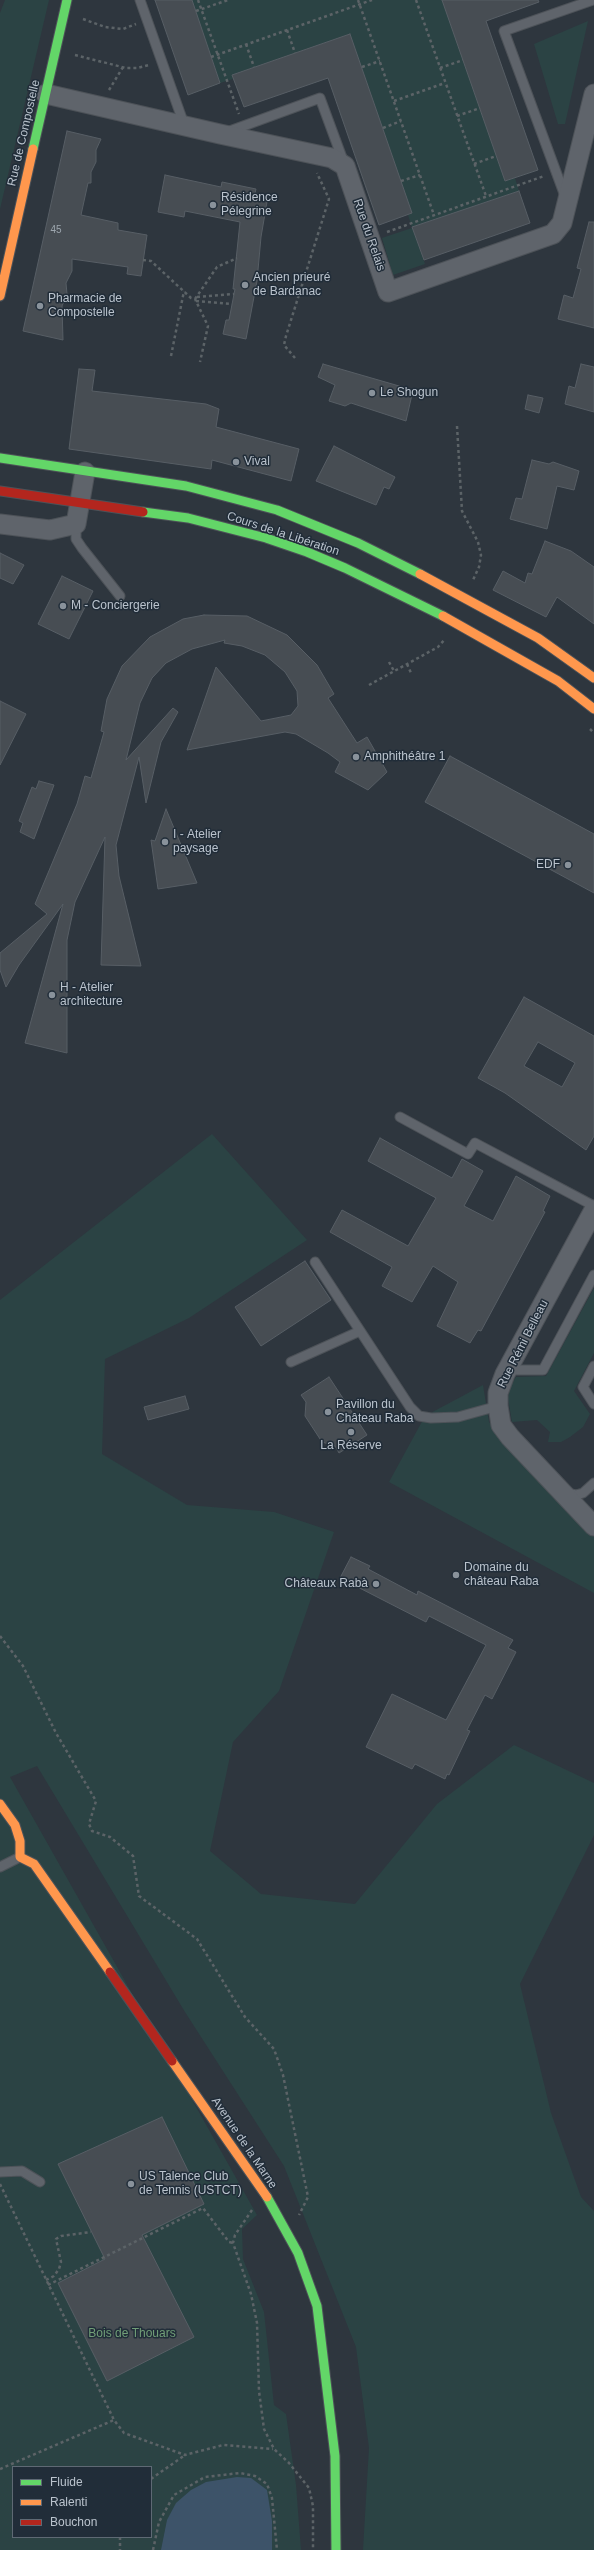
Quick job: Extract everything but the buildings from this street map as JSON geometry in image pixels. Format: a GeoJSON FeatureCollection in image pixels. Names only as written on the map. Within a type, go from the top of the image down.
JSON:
{"type":"FeatureCollection","features":[{"type":"Feature","properties":{"kind":"main road","name":"Rue de Compostelle"},"geometry":{"type":"LineString","coordinates":[[0,296],[67,0]]}},
{"type":"Feature","properties":{"kind":"main road","name":"Cours de la Libération"},"geometry":{"type":"LineString","coordinates":[[0,458],[216,493],[277,510],[358,543],[465,597],[538,638],[594,678]]}},
{"type":"Feature","properties":{"kind":"main road"},"geometry":{"type":"LineString","coordinates":[[40,474],[85,472]]}},
{"type":"Feature","properties":{"kind":"main road","name":"Cours de la Libération"},"geometry":{"type":"LineString","coordinates":[[0,491],[211,523],[307,552],[345,568],[432,610],[558,681],[594,709]]}},
{"type":"Feature","properties":{"kind":"main road"},"geometry":{"type":"LineString","coordinates":[[80,502],[110,498]]}},
{"type":"Feature","properties":{"kind":"main road"},"geometry":{"type":"LineString","coordinates":[[291,525],[312,524]]}},
{"type":"Feature","properties":{"kind":"main road"},"geometry":{"type":"LineString","coordinates":[[0,1804],[15,1825],[20,1841],[20,1857]]}},
{"type":"Feature","properties":{"kind":"main road","name":"Avenue de la Marne"},"geometry":{"type":"LineString","coordinates":[[20,1857],[34,1864],[268,2200],[298,2253],[317,2306],[335,2456],[336,2550]]}},
{"type":"Feature","properties":{"kind":"street"},"geometry":{"type":"LineString","coordinates":[[46,94],[185,127],[332,158],[345,166]]}},
{"type":"Feature","properties":{"kind":"street","name":"Rue du Relais"},"geometry":{"type":"LineString","coordinates":[[345,166],[388,292],[553,234],[562,223],[566,201],[594,94]]}},
{"type":"Feature","properties":{"kind":"street"},"geometry":{"type":"LineString","coordinates":[[0,524],[50,530],[76,524],[85,472]]}},
{"type":"Feature","properties":{"kind":"street","name":"Rue Rémi Belleau"},"geometry":{"type":"LineString","coordinates":[[594,1210],[507,1370],[498,1393],[498,1406],[501,1425],[510,1437],[594,1526]]}},
{"type":"Feature","properties":{"kind":"lane"},"geometry":{"type":"LineString","coordinates":[[140,0],[185,127]]}},
{"type":"Feature","properties":{"kind":"lane"},"geometry":{"type":"LineString","coordinates":[[566,201],[504,31],[593,0]]}},
{"type":"Feature","properties":{"kind":"lane"},"geometry":{"type":"LineString","coordinates":[[220,134],[320,98],[345,166]]}},
{"type":"Feature","properties":{"kind":"lane"},"geometry":{"type":"LineString","coordinates":[[76,524],[76,539],[120,596]]}},
{"type":"Feature","properties":{"kind":"lane"},"geometry":{"type":"LineString","coordinates":[[400,1117],[468,1154],[475,1144],[594,1206]]}},
{"type":"Feature","properties":{"kind":"lane"},"geometry":{"type":"LineString","coordinates":[[314,1262],[410,1407],[419,1416],[431,1418],[458,1417],[498,1406]]}},
{"type":"Feature","properties":{"kind":"lane"},"geometry":{"type":"LineString","coordinates":[[507,1370],[543,1370],[594,1275]]}},
{"type":"Feature","properties":{"kind":"lane"},"geometry":{"type":"LineString","coordinates":[[291,1362],[360,1331]]}},
{"type":"Feature","properties":{"kind":"lane"},"geometry":{"type":"LineString","coordinates":[[594,1366],[583,1388],[594,1404]]}},
{"type":"Feature","properties":{"kind":"lane"},"geometry":{"type":"LineString","coordinates":[[563,1492],[576,1495],[583,1493],[594,1483]]}},
{"type":"Feature","properties":{"kind":"lane"},"geometry":{"type":"LineString","coordinates":[[0,1867],[20,1857]]}},
{"type":"Feature","properties":{"kind":"lane"},"geometry":{"type":"LineString","coordinates":[[0,2172],[22,2171],[40,2182]]}},
{"type":"Feature","properties":{"kind":"path"},"geometry":{"type":"LineString","coordinates":[[198,0],[243,126]]}},
{"type":"Feature","properties":{"kind":"path"},"geometry":{"type":"LineString","coordinates":[[196,11],[228,0]]}},
{"type":"Feature","properties":{"kind":"path"},"geometry":{"type":"LineString","coordinates":[[358,0],[434,215]]}},
{"type":"Feature","properties":{"kind":"path"},"geometry":{"type":"LineString","coordinates":[[211,56],[372,0]]}},
{"type":"Feature","properties":{"kind":"path"},"geometry":{"type":"LineString","coordinates":[[416,0],[486,196]]}},
{"type":"Feature","properties":{"kind":"path"},"geometry":{"type":"LineString","coordinates":[[63,14],[105,27],[123,29],[147,20]]}},
{"type":"Feature","properties":{"kind":"path"},"geometry":{"type":"LineString","coordinates":[[287,30],[295,53]]}},
{"type":"Feature","properties":{"kind":"path"},"geometry":{"type":"LineString","coordinates":[[246,44],[254,67]]}},
{"type":"Feature","properties":{"kind":"path"},"geometry":{"type":"LineString","coordinates":[[55,50],[123,67],[137,68],[162,61]]}},
{"type":"Feature","properties":{"kind":"path"},"geometry":{"type":"LineString","coordinates":[[440,68],[463,60]]}},
{"type":"Feature","properties":{"kind":"path"},"geometry":{"type":"LineString","coordinates":[[362,67],[380,61]]}},
{"type":"Feature","properties":{"kind":"path"},"geometry":{"type":"LineString","coordinates":[[104,108],[110,86],[123,67]]}},
{"type":"Feature","properties":{"kind":"path"},"geometry":{"type":"LineString","coordinates":[[394,101],[445,83]]}},
{"type":"Feature","properties":{"kind":"path"},"geometry":{"type":"LineString","coordinates":[[457,116],[480,108]]}},
{"type":"Feature","properties":{"kind":"path"},"geometry":{"type":"LineString","coordinates":[[383,128],[401,121]]}},
{"type":"Feature","properties":{"kind":"path"},"geometry":{"type":"LineString","coordinates":[[295,358],[284,345],[329,199],[308,153]]}},
{"type":"Feature","properties":{"kind":"path"},"geometry":{"type":"LineString","coordinates":[[474,164],[496,156]]}},
{"type":"Feature","properties":{"kind":"path"},"geometry":{"type":"LineString","coordinates":[[370,238],[556,171]]}},
{"type":"Feature","properties":{"kind":"path"},"geometry":{"type":"LineString","coordinates":[[401,181],[420,175]]}},
{"type":"Feature","properties":{"kind":"path"},"geometry":{"type":"LineString","coordinates":[[196,299],[217,267],[237,258]]}},
{"type":"Feature","properties":{"kind":"path"},"geometry":{"type":"LineString","coordinates":[[143,260],[151,261],[184,291],[196,299],[232,304]]}},
{"type":"Feature","properties":{"kind":"path"},"geometry":{"type":"LineString","coordinates":[[171,356],[184,291]]}},
{"type":"Feature","properties":{"kind":"path"},"geometry":{"type":"LineString","coordinates":[[196,299],[234,294]]}},
{"type":"Feature","properties":{"kind":"path"},"geometry":{"type":"LineString","coordinates":[[196,299],[208,326],[200,362]]}},
{"type":"Feature","properties":{"kind":"path"},"geometry":{"type":"LineString","coordinates":[[457,426],[462,512],[478,542],[481,555],[479,567],[471,583]]}},
{"type":"Feature","properties":{"kind":"path"},"geometry":{"type":"LineString","coordinates":[[368,685],[438,647],[444,641]]}},
{"type":"Feature","properties":{"kind":"path"},"geometry":{"type":"LineString","coordinates":[[389,662],[394,671]]}},
{"type":"Feature","properties":{"kind":"path"},"geometry":{"type":"LineString","coordinates":[[407,664],[411,673]]}},
{"type":"Feature","properties":{"kind":"path"},"geometry":{"type":"LineString","coordinates":[[589,728],[594,733]]}},
{"type":"Feature","properties":{"kind":"path"},"geometry":{"type":"LineString","coordinates":[[0,1636],[23,1666],[56,1733],[96,1801],[88,1824],[92,1831],[110,1837],[133,1856],[139,1896],[197,1939],[245,2017],[274,2049],[283,2075],[308,2197],[298,2218]]}},
{"type":"Feature","properties":{"kind":"path"},"geometry":{"type":"LineString","coordinates":[[0,2184],[114,2420],[124,2433],[185,2455]]}},
{"type":"Feature","properties":{"kind":"path"},"geometry":{"type":"LineString","coordinates":[[268,2200],[254,2207],[235,2235],[233,2243],[255,2309],[264,2429],[274,2449],[289,2463],[309,2488],[313,2506],[312,2550]]}},
{"type":"Feature","properties":{"kind":"path"},"geometry":{"type":"LineString","coordinates":[[48,2285],[203,2208],[229,2242],[233,2243]]}},
{"type":"Feature","properties":{"kind":"path"},"geometry":{"type":"LineString","coordinates":[[46,2280],[54,2276],[59,2269],[61,2262],[56,2239],[62,2236],[91,2232]]}},
{"type":"Feature","properties":{"kind":"path"},"geometry":{"type":"LineString","coordinates":[[0,2469],[114,2420]]}},
{"type":"Feature","properties":{"kind":"path"},"geometry":{"type":"LineString","coordinates":[[152,2478],[185,2455],[223,2445],[274,2449]]}},
{"type":"Feature","properties":{"kind":"path"},"geometry":{"type":"LineString","coordinates":[[153,2550],[159,2522],[174,2495],[205,2477],[240,2473],[255,2476],[267,2484],[272,2498],[277,2550]]}},
{"type":"Feature","properties":{"kind":"path"},"geometry":{"type":"LineString","coordinates":[[120,2538],[120,2550]]}},
{"type":"Feature","properties":{"kind":"green space"},"geometry":{"type":"Polygon","coordinates":[[[5,0],[49,0],[0,209],[0,13],[5,0]]]}},
{"type":"Feature","properties":{"kind":"green space"},"geometry":{"type":"Polygon","coordinates":[[[192,0],[443,0],[505,181],[515,178],[519,191],[412,227],[425,264],[393,275],[382,238],[412,228],[408,215],[412,213],[350,34],[232,75],[233,79],[220,83],[192,0]]]}},
{"type":"Feature","properties":{"kind":"green space"},"geometry":{"type":"Polygon","coordinates":[[[588,21],[565,124],[558,124],[534,44],[588,21]]]}},
{"type":"Feature","properties":{"kind":"green space","name":"Bois de Thouars"},"geometry":{"type":"Polygon","coordinates":[[[212,1134],[307,1240],[189,1318],[105,1359],[102,1454],[187,1505],[274,1512],[334,1532],[279,1691],[233,1742],[210,1851],[261,1894],[355,1904],[437,1804],[514,1745],[594,1783],[594,1835],[520,1984],[551,2113],[581,2197],[594,2211],[594,2550],[363,2550],[369,2448],[356,2347],[284,2166],[185,2012],[37,1766],[10,1777],[257,2215],[242,2229],[243,2259],[264,2312],[274,2405],[286,2414],[296,2485],[301,2550],[0,2550],[0,1300],[212,1134]]]}},
{"type":"Feature","properties":{"kind":"green space"},"geometry":{"type":"Polygon","coordinates":[[[594,1288],[594,1353],[574,1391],[590,1414],[583,1427],[570,1437],[561,1442],[548,1442],[550,1432],[537,1420],[512,1422],[508,1398],[510,1387],[516,1377],[546,1376],[594,1288]]]}},
{"type":"Feature","properties":{"kind":"green space"},"geometry":{"type":"Polygon","coordinates":[[[483,1385],[489,1422],[594,1537],[594,1593],[389,1482],[425,1416],[483,1385]]]}},
{"type":"Feature","properties":{"kind":"water"},"geometry":{"type":"Polygon","coordinates":[[[237,2477],[251,2478],[267,2490],[272,2521],[272,2550],[161,2550],[167,2520],[176,2503],[191,2490],[206,2482],[237,2477]]]}},
{"type":"Feature","properties":{"kind":"traffic: fast"},"geometry":{"type":"LineString","coordinates":[[33,149],[67,0]]}},
{"type":"Feature","properties":{"kind":"traffic: fast"},"geometry":{"type":"LineString","coordinates":[[0,458],[186,486],[277,510],[358,543],[420,574]]}},
{"type":"Feature","properties":{"kind":"traffic: fast"},"geometry":{"type":"LineString","coordinates":[[143,512],[188,518],[266,538],[307,552],[345,568],[443,616]]}},
{"type":"Feature","properties":{"kind":"traffic: fast"},"geometry":{"type":"LineString","coordinates":[[267,2197],[298,2253],[317,2306],[335,2456],[336,2550]]}},
{"type":"Feature","properties":{"kind":"traffic: slow"},"geometry":{"type":"LineString","coordinates":[[0,296],[33,149]]}},
{"type":"Feature","properties":{"kind":"traffic: slow"},"geometry":{"type":"LineString","coordinates":[[420,574],[538,638],[594,678]]}},
{"type":"Feature","properties":{"kind":"traffic: slow"},"geometry":{"type":"LineString","coordinates":[[443,616],[558,681],[594,709]]}},
{"type":"Feature","properties":{"kind":"traffic: slow"},"geometry":{"type":"LineString","coordinates":[[0,1804],[15,1825],[20,1841],[20,1857],[34,1864],[110,1972]]}},
{"type":"Feature","properties":{"kind":"traffic: slow"},"geometry":{"type":"LineString","coordinates":[[172,2061],[267,2197]]}},
{"type":"Feature","properties":{"kind":"traffic: jam"},"geometry":{"type":"LineString","coordinates":[[0,491],[143,512]]}},
{"type":"Feature","properties":{"kind":"traffic: jam"},"geometry":{"type":"LineString","coordinates":[[110,1972],[172,2061]]}},
{"type":"Feature","properties":{"kind":"place","name":"Résidence Pélegrine"},"geometry":{"type":"Point","coordinates":[213,205]}},
{"type":"Feature","properties":{"kind":"place","name":"Ancien prieuré de Bardanac"},"geometry":{"type":"Point","coordinates":[245,285]}},
{"type":"Feature","properties":{"kind":"place","name":"Pharmacie de Compostelle"},"geometry":{"type":"Point","coordinates":[40,306]}},
{"type":"Feature","properties":{"kind":"place","name":"Le Shogun"},"geometry":{"type":"Point","coordinates":[372,393]}},
{"type":"Feature","properties":{"kind":"place","name":"Vival"},"geometry":{"type":"Point","coordinates":[236,462]}},
{"type":"Feature","properties":{"kind":"place","name":"M - Conciergerie"},"geometry":{"type":"Point","coordinates":[63,606]}},
{"type":"Feature","properties":{"kind":"place","name":"Amphithéâtre 1"},"geometry":{"type":"Point","coordinates":[356,757]}},
{"type":"Feature","properties":{"kind":"place","name":"I - Atelier paysage"},"geometry":{"type":"Point","coordinates":[165,842]}},
{"type":"Feature","properties":{"kind":"place","name":"EDF"},"geometry":{"type":"Point","coordinates":[568,865]}},
{"type":"Feature","properties":{"kind":"place","name":"H - Atelier architecture"},"geometry":{"type":"Point","coordinates":[52,995]}},
{"type":"Feature","properties":{"kind":"place","name":"Pavillon du Château Raba"},"geometry":{"type":"Point","coordinates":[328,1412]}},
{"type":"Feature","properties":{"kind":"place","name":"La Réserve"},"geometry":{"type":"Point","coordinates":[351,1432]}},
{"type":"Feature","properties":{"kind":"place","name":"Domaine du château Raba"},"geometry":{"type":"Point","coordinates":[456,1575]}},
{"type":"Feature","properties":{"kind":"place","name":"Châteaux Rabà"},"geometry":{"type":"Point","coordinates":[376,1584]}},
{"type":"Feature","properties":{"kind":"place","name":"US Talence Club de Tennis (USTCT)"},"geometry":{"type":"Point","coordinates":[131,2184]}}]}
